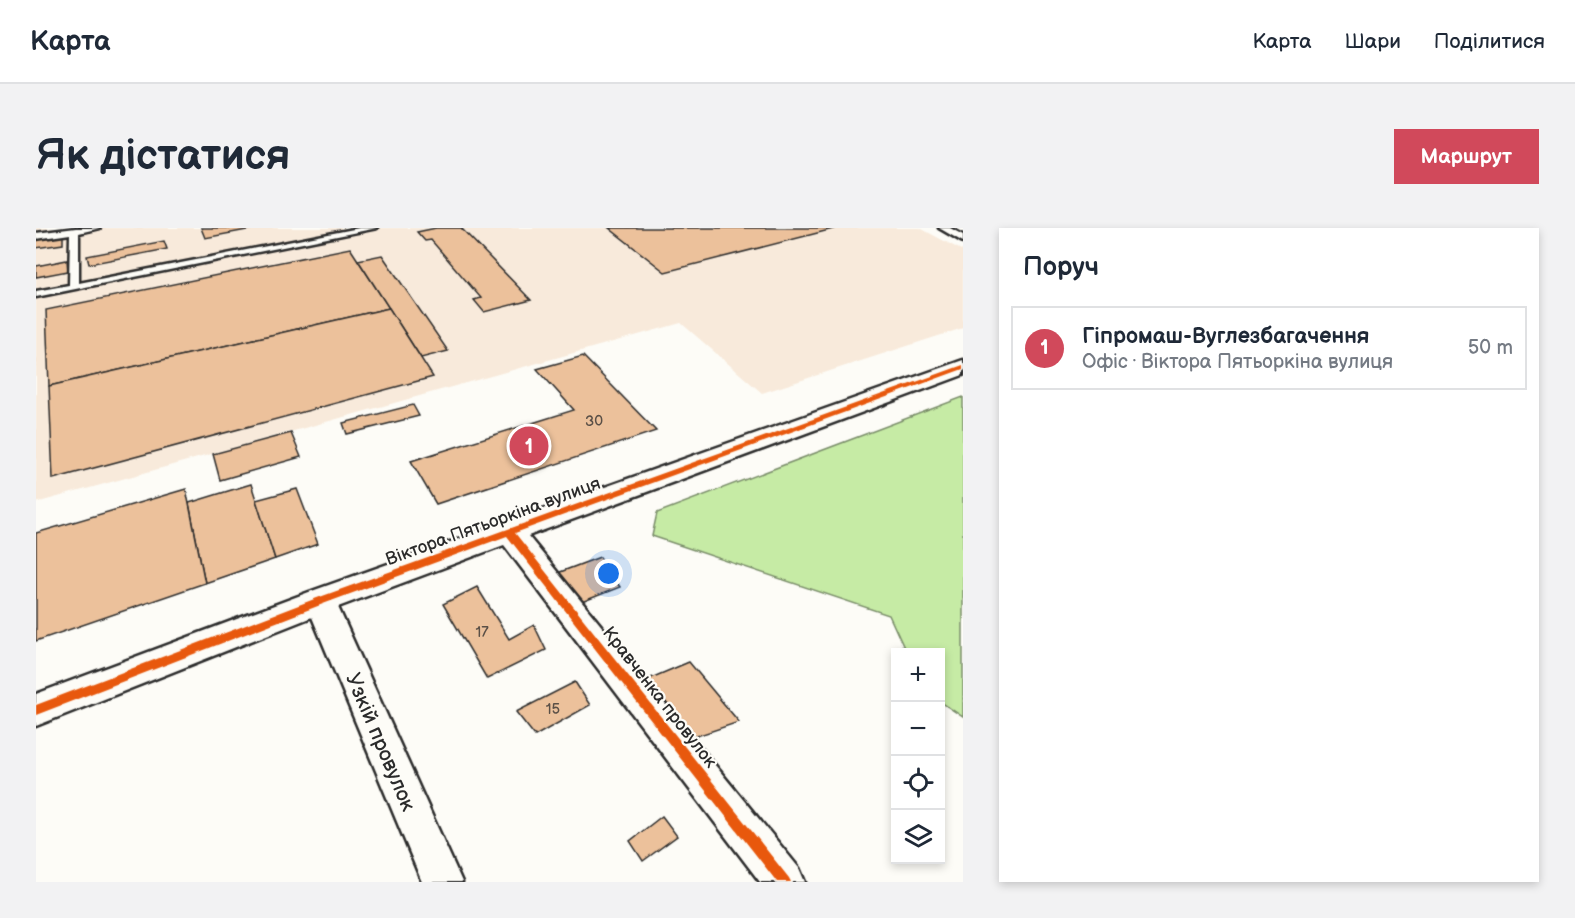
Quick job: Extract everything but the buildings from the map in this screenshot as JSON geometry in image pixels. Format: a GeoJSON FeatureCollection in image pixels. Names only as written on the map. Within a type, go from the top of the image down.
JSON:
{"type":"FeatureCollection","features":[{"type":"Feature","properties":{"kind":"street","name":"Віктора Пятьоркіна вулиця"},"geometry":{"type":"LineString","coordinates":[[36,710],[320,601],[963,367]]}},
{"type":"Feature","properties":{"kind":"street","name":"Кравченка провулок"},"geometry":{"type":"LineString","coordinates":[[509,532],[784,882]]}},
{"type":"Feature","properties":{"kind":"street","name":"Узкій провулок"},"geometry":{"type":"LineString","coordinates":[[320,601],[442,882]]}},
{"type":"Feature","properties":{"kind":"lane"},"geometry":{"type":"LineString","coordinates":[[36,236],[96,228]]}},
{"type":"Feature","properties":{"kind":"lane"},"geometry":{"type":"LineString","coordinates":[[36,294],[373,228]]}},
{"type":"Feature","properties":{"kind":"lane"},"geometry":{"type":"LineString","coordinates":[[943,228],[963,239]]}},
{"type":"Feature","properties":{"kind":"lane"},"geometry":{"type":"LineString","coordinates":[[74,287],[75,231]]}},
{"type":"Feature","properties":{"kind":"shaded area"},"geometry":{"type":"Polygon","coordinates":[[[36,228],[920,228],[963,251],[963,328],[762,393],[681,323],[36,503],[36,228]]]}},
{"type":"Feature","properties":{"kind":"green space"},"geometry":{"type":"Polygon","coordinates":[[[963,397],[963,717],[945,705],[945,648],[904,648],[889,615],[652,536],[657,513],[963,397]]]}},
{"type":"Feature","properties":{"kind":"cycle path"},"geometry":{"type":"LineString","coordinates":[[36,710],[320,601],[963,367]]}},
{"type":"Feature","properties":{"kind":"cycle path"},"geometry":{"type":"LineString","coordinates":[[509,532],[785,882]]}},
{"type":"Feature","properties":{"kind":"place","name":"Гіпромаш-Вуглезбагачення"},"geometry":{"type":"Point","coordinates":[529,446]}}]}
